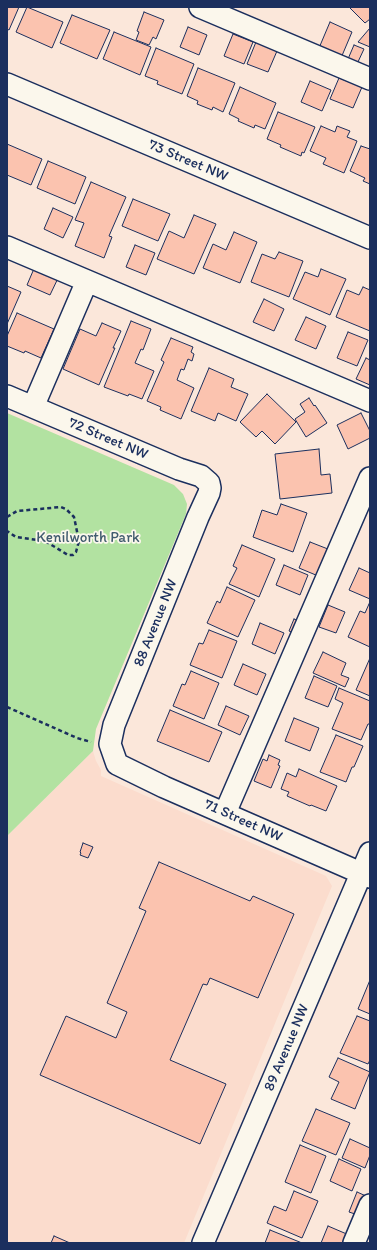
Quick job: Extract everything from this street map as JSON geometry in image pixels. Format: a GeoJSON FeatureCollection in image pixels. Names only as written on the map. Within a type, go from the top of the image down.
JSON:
{"type":"FeatureCollection","features":[{"type":"Feature","properties":{"kind":"street"},"geometry":{"type":"LineString","coordinates":[[200,7],[236,14],[370,79]]}},
{"type":"Feature","properties":{"kind":"street","name":"73 Street NW"},"geometry":{"type":"LineString","coordinates":[[7,84],[370,238]]}},
{"type":"Feature","properties":{"kind":"street"},"geometry":{"type":"LineString","coordinates":[[7,247],[370,400]]}},
{"type":"Feature","properties":{"kind":"street"},"geometry":{"type":"LineString","coordinates":[[33,407],[87,282]]}},
{"type":"Feature","properties":{"kind":"street","name":"72 Street NW"},"geometry":{"type":"LineString","coordinates":[[7,396],[179,469],[201,476],[209,483]]}},
{"type":"Feature","properties":{"kind":"street"},"geometry":{"type":"LineString","coordinates":[[225,813],[370,478]]}},
{"type":"Feature","properties":{"kind":"street","name":"88 Avenue NW"},"geometry":{"type":"LineString","coordinates":[[110,744],[114,725],[209,493],[209,483]]}},
{"type":"Feature","properties":{"kind":"street","name":"71 Street NW"},"geometry":{"type":"LineString","coordinates":[[110,744],[117,764],[151,781],[366,875]]}},
{"type":"Feature","properties":{"kind":"street","name":"89 Avenue NW"},"geometry":{"type":"LineString","coordinates":[[203,1243],[366,875],[370,853]]}},
{"type":"Feature","properties":{"kind":"street"},"geometry":{"type":"LineString","coordinates":[[354,1243],[370,1205]]}},
{"type":"Feature","properties":{"kind":"path"},"geometry":{"type":"LineString","coordinates":[[7,517],[17,511],[59,507],[66,509],[76,522],[79,541],[76,552],[73,555],[68,555],[51,543],[42,540],[28,540],[8,533]]}},
{"type":"Feature","properties":{"kind":"path"},"geometry":{"type":"LineString","coordinates":[[7,707],[88,742],[110,744]]}},
{"type":"Feature","properties":{"kind":"shaded area"},"geometry":{"type":"Polygon","coordinates":[[[93,751],[101,770],[101,776],[326,876],[332,886],[184,1243],[7,1243],[7,836],[93,751]]]}},
{"type":"Feature","properties":{"kind":"green space","name":"Kenilworth Park"},"geometry":{"type":"Polygon","coordinates":[[[7,413],[174,485],[183,494],[187,504],[186,514],[96,729],[93,751],[7,836],[7,413]]]}},
{"type":"Feature","properties":{"kind":"building"},"geometry":{"type":"Polygon","coordinates":[[[7,7],[19,7],[9,30],[7,29],[7,7]]]}},
{"type":"Feature","properties":{"kind":"building"},"geometry":{"type":"Polygon","coordinates":[[[27,7],[63,22],[52,48],[16,32],[27,7]]]}},
{"type":"Feature","properties":{"kind":"building"},"geometry":{"type":"Polygon","coordinates":[[[349,7],[370,7],[370,19],[365,23],[349,7]]]}},
{"type":"Feature","properties":{"kind":"building"},"geometry":{"type":"Polygon","coordinates":[[[144,12],[164,20],[156,39],[153,37],[149,45],[136,40],[139,32],[137,31],[144,12]]]}},
{"type":"Feature","properties":{"kind":"building"},"geometry":{"type":"Polygon","coordinates":[[[72,15],[110,30],[97,59],[60,43],[72,15]]]}},
{"type":"Feature","properties":{"kind":"building"},"geometry":{"type":"Polygon","coordinates":[[[330,22],[352,32],[341,58],[319,48],[330,22]]]}},
{"type":"Feature","properties":{"kind":"building"},"geometry":{"type":"Polygon","coordinates":[[[188,27],[207,35],[199,55],[180,47],[188,27]]]}},
{"type":"Feature","properties":{"kind":"building"},"geometry":{"type":"Polygon","coordinates":[[[370,28],[370,47],[358,42],[370,28]]]}},
{"type":"Feature","properties":{"kind":"building"},"geometry":{"type":"Polygon","coordinates":[[[114,32],[151,47],[140,75],[103,59],[114,32]]]}},
{"type":"Feature","properties":{"kind":"building"},"geometry":{"type":"Polygon","coordinates":[[[233,34],[253,42],[244,64],[224,56],[233,34]]]}},
{"type":"Feature","properties":{"kind":"building"},"geometry":{"type":"Polygon","coordinates":[[[256,42],[277,51],[268,72],[247,64],[256,42]]]}},
{"type":"Feature","properties":{"kind":"building"},"geometry":{"type":"Polygon","coordinates":[[[354,45],[364,49],[357,64],[348,59],[354,45]]]}},
{"type":"Feature","properties":{"kind":"building"},"geometry":{"type":"Polygon","coordinates":[[[156,48],[194,64],[182,94],[157,84],[158,81],[145,76],[156,48]]]}},
{"type":"Feature","properties":{"kind":"building"},"geometry":{"type":"Polygon","coordinates":[[[198,68],[235,83],[223,112],[213,107],[212,110],[197,104],[198,101],[187,96],[198,68]]]}},
{"type":"Feature","properties":{"kind":"building"},"geometry":{"type":"Polygon","coordinates":[[[339,78],[362,87],[353,108],[330,99],[339,78]]]}},
{"type":"Feature","properties":{"kind":"building"},"geometry":{"type":"Polygon","coordinates":[[[310,81],[331,90],[322,111],[301,102],[310,81]]]}},
{"type":"Feature","properties":{"kind":"building"},"geometry":{"type":"Polygon","coordinates":[[[240,87],[276,103],[265,129],[255,125],[254,128],[238,121],[239,119],[229,114],[240,87]]]}},
{"type":"Feature","properties":{"kind":"building"},"geometry":{"type":"Polygon","coordinates":[[[278,112],[315,127],[304,153],[302,152],[301,156],[280,147],[281,145],[267,139],[278,112]]]}},
{"type":"Feature","properties":{"kind":"building"},"geometry":{"type":"Polygon","coordinates":[[[321,126],[335,132],[337,126],[350,131],[347,137],[357,141],[344,173],[323,164],[326,158],[310,151],[321,126]]]}},
{"type":"Feature","properties":{"kind":"building"},"geometry":{"type":"Polygon","coordinates":[[[7,144],[42,159],[31,185],[7,175],[7,144]]]}},
{"type":"Feature","properties":{"kind":"building"},"geometry":{"type":"Polygon","coordinates":[[[361,146],[370,149],[370,184],[363,181],[365,178],[350,171],[361,146]]]}},
{"type":"Feature","properties":{"kind":"building"},"geometry":{"type":"Polygon","coordinates":[[[48,161],[86,177],[75,204],[37,188],[48,161]]]}},
{"type":"Feature","properties":{"kind":"building"},"geometry":{"type":"Polygon","coordinates":[[[91,182],[126,197],[109,236],[112,237],[104,258],[75,246],[84,223],[75,220],[91,182]]]}},
{"type":"Feature","properties":{"kind":"building"},"geometry":{"type":"Polygon","coordinates":[[[133,199],[170,214],[158,241],[122,226],[133,199]]]}},
{"type":"Feature","properties":{"kind":"building"},"geometry":{"type":"Polygon","coordinates":[[[53,208],[73,217],[63,238],[44,229],[53,208]]]}},
{"type":"Feature","properties":{"kind":"building"},"geometry":{"type":"Polygon","coordinates":[[[194,215],[216,224],[194,274],[157,259],[169,231],[184,238],[194,215]]]}},
{"type":"Feature","properties":{"kind":"building"},"geometry":{"type":"Polygon","coordinates":[[[234,232],[257,242],[240,283],[203,268],[213,244],[226,250],[234,232]]]}},
{"type":"Feature","properties":{"kind":"building"},"geometry":{"type":"Polygon","coordinates":[[[135,245],[155,253],[146,275],[126,267],[135,245]]]}},
{"type":"Feature","properties":{"kind":"building"},"geometry":{"type":"Polygon","coordinates":[[[279,252],[303,261],[289,297],[251,282],[262,254],[275,259],[279,252]]]}},
{"type":"Feature","properties":{"kind":"building"},"geometry":{"type":"Polygon","coordinates":[[[36,264],[60,274],[50,295],[27,285],[36,264]]]}},
{"type":"Feature","properties":{"kind":"building"},"geometry":{"type":"Polygon","coordinates":[[[321,269],[346,279],[330,315],[293,299],[305,272],[318,277],[321,269]]]}},
{"type":"Feature","properties":{"kind":"building"},"geometry":{"type":"Polygon","coordinates":[[[7,286],[21,292],[7,324],[7,286]]]}},
{"type":"Feature","properties":{"kind":"building"},"geometry":{"type":"Polygon","coordinates":[[[363,287],[370,290],[370,331],[336,317],[347,290],[359,295],[363,287]]]}},
{"type":"Feature","properties":{"kind":"building"},"geometry":{"type":"Polygon","coordinates":[[[264,299],[284,309],[274,331],[253,322],[264,299]]]}},
{"type":"Feature","properties":{"kind":"building"},"geometry":{"type":"Polygon","coordinates":[[[17,313],[54,329],[41,358],[25,351],[24,353],[7,346],[7,336],[17,313]]]}},
{"type":"Feature","properties":{"kind":"building"},"geometry":{"type":"Polygon","coordinates":[[[306,317],[326,326],[316,349],[295,340],[306,317]]]}},
{"type":"Feature","properties":{"kind":"building"},"geometry":{"type":"Polygon","coordinates":[[[131,321],[151,329],[143,350],[141,349],[135,363],[154,371],[142,399],[129,394],[128,396],[104,387],[131,321]]]}},
{"type":"Feature","properties":{"kind":"building"},"geometry":{"type":"Polygon","coordinates":[[[102,323],[121,331],[99,385],[63,369],[80,329],[96,336],[102,323]]]}},
{"type":"Feature","properties":{"kind":"building"},"geometry":{"type":"Polygon","coordinates":[[[348,332],[368,340],[357,366],[337,358],[348,332]]]}},
{"type":"Feature","properties":{"kind":"building"},"geometry":{"type":"Polygon","coordinates":[[[171,338],[193,347],[191,352],[194,354],[192,361],[188,359],[184,370],[181,369],[177,380],[194,388],[181,419],[160,410],[161,407],[147,401],[164,362],[161,360],[171,338]]]}},
{"type":"Feature","properties":{"kind":"building"},"geometry":{"type":"Polygon","coordinates":[[[366,358],[370,360],[370,385],[356,379],[366,358]]]}},
{"type":"Feature","properties":{"kind":"building"},"geometry":{"type":"Polygon","coordinates":[[[209,368],[234,379],[231,387],[248,394],[236,421],[218,413],[215,421],[191,411],[209,368]]]}},
{"type":"Feature","properties":{"kind":"building"},"geometry":{"type":"Polygon","coordinates":[[[267,394],[296,422],[275,444],[262,431],[256,437],[240,422],[267,394]]]}},
{"type":"Feature","properties":{"kind":"building"},"geometry":{"type":"Polygon","coordinates":[[[309,398],[327,423],[306,437],[295,419],[305,412],[300,404],[309,398]]]}},
{"type":"Feature","properties":{"kind":"building"},"geometry":{"type":"Polygon","coordinates":[[[361,413],[370,431],[370,438],[348,449],[337,425],[361,413]]]}},
{"type":"Feature","properties":{"kind":"building"},"geometry":{"type":"Polygon","coordinates":[[[319,449],[321,475],[330,474],[332,493],[280,499],[275,454],[319,449]]]}},
{"type":"Feature","properties":{"kind":"building"},"geometry":{"type":"Polygon","coordinates":[[[281,504],[307,513],[293,552],[253,537],[262,510],[277,515],[281,504]]]}},
{"type":"Feature","properties":{"kind":"building"},"geometry":{"type":"Polygon","coordinates":[[[310,542],[333,551],[323,578],[299,568],[310,542]]]}},
{"type":"Feature","properties":{"kind":"building"},"geometry":{"type":"Polygon","coordinates":[[[242,545],[275,559],[259,597],[229,584],[237,568],[233,566],[242,545]]]}},
{"type":"Feature","properties":{"kind":"building"},"geometry":{"type":"Polygon","coordinates":[[[284,565],[308,575],[300,595],[276,585],[284,565]]]}},
{"type":"Feature","properties":{"kind":"building"},"geometry":{"type":"Polygon","coordinates":[[[359,568],[370,573],[370,599],[349,590],[359,568]]]}},
{"type":"Feature","properties":{"kind":"building"},"geometry":{"type":"Polygon","coordinates":[[[227,587],[255,600],[238,637],[207,623],[217,601],[220,603],[227,587]]]}},
{"type":"Feature","properties":{"kind":"building"},"geometry":{"type":"Polygon","coordinates":[[[369,604],[370,647],[348,637],[360,611],[365,613],[369,604]]]}},
{"type":"Feature","properties":{"kind":"building"},"geometry":{"type":"Polygon","coordinates":[[[328,605],[345,612],[336,633],[319,627],[328,605]]]}},
{"type":"Feature","properties":{"kind":"building"},"geometry":{"type":"Polygon","coordinates":[[[294,619],[303,623],[298,635],[289,631],[294,619]]]}},
{"type":"Feature","properties":{"kind":"building"},"geometry":{"type":"Polygon","coordinates":[[[260,623],[284,633],[275,654],[252,644],[260,623]]]}},
{"type":"Feature","properties":{"kind":"building"},"geometry":{"type":"Polygon","coordinates":[[[209,630],[237,641],[222,678],[190,665],[199,643],[203,644],[209,630]]]}},
{"type":"Feature","properties":{"kind":"building"},"geometry":{"type":"Polygon","coordinates":[[[323,652],[346,663],[341,675],[349,678],[345,687],[313,673],[323,652]]]}},
{"type":"Feature","properties":{"kind":"building"},"geometry":{"type":"Polygon","coordinates":[[[370,658],[370,696],[356,690],[370,658]]]}},
{"type":"Feature","properties":{"kind":"building"},"geometry":{"type":"Polygon","coordinates":[[[243,664],[266,674],[257,695],[234,685],[243,664]]]}},
{"type":"Feature","properties":{"kind":"building"},"geometry":{"type":"Polygon","coordinates":[[[191,671],[219,683],[204,719],[173,706],[182,684],[185,685],[191,671]]]}},
{"type":"Feature","properties":{"kind":"building"},"geometry":{"type":"Polygon","coordinates":[[[314,676],[337,686],[328,707],[305,698],[314,676]]]}},
{"type":"Feature","properties":{"kind":"building"},"geometry":{"type":"Polygon","coordinates":[[[339,688],[370,701],[370,724],[368,724],[361,740],[332,729],[343,703],[335,699],[339,688]]]}},
{"type":"Feature","properties":{"kind":"building"},"geometry":{"type":"Polygon","coordinates":[[[226,706],[249,716],[240,735],[218,725],[226,706]]]}},
{"type":"Feature","properties":{"kind":"building"},"geometry":{"type":"Polygon","coordinates":[[[170,710],[222,732],[209,762],[157,741],[170,710]]]}},
{"type":"Feature","properties":{"kind":"building"},"geometry":{"type":"Polygon","coordinates":[[[294,718],[319,728],[310,751],[285,741],[294,718]]]}},
{"type":"Feature","properties":{"kind":"building"},"geometry":{"type":"Polygon","coordinates":[[[336,735],[363,746],[346,782],[320,772],[336,735]]]}},
{"type":"Feature","properties":{"kind":"building"},"geometry":{"type":"Polygon","coordinates":[[[269,755],[280,760],[278,765],[280,766],[271,788],[254,781],[263,759],[267,761],[269,755]]]}},
{"type":"Feature","properties":{"kind":"building"},"geometry":{"type":"Polygon","coordinates":[[[299,769],[337,786],[326,811],[287,796],[289,792],[281,789],[287,773],[296,777],[299,769]]]}},
{"type":"Feature","properties":{"kind":"building"},"geometry":{"type":"Polygon","coordinates":[[[83,843],[93,847],[88,858],[80,855],[83,843]]]}},
{"type":"Feature","properties":{"kind":"building"},"geometry":{"type":"Polygon","coordinates":[[[159,862],[250,901],[253,896],[294,914],[258,998],[210,978],[207,985],[203,984],[170,1060],[226,1084],[200,1144],[40,1075],[66,1016],[116,1038],[127,1012],[107,1003],[146,911],[139,908],[159,862]]]}},
{"type":"Feature","properties":{"kind":"building"},"geometry":{"type":"Polygon","coordinates":[[[370,980],[370,1014],[358,1009],[370,980]]]}},
{"type":"Feature","properties":{"kind":"building"},"geometry":{"type":"Polygon","coordinates":[[[357,1016],[370,1021],[370,1060],[368,1064],[340,1053],[357,1016]]]}},
{"type":"Feature","properties":{"kind":"building"},"geometry":{"type":"Polygon","coordinates":[[[338,1058],[370,1072],[355,1109],[331,1099],[339,1082],[329,1077],[338,1058]]]}},
{"type":"Feature","properties":{"kind":"building"},"geometry":{"type":"Polygon","coordinates":[[[316,1109],[350,1123],[336,1155],[302,1141],[316,1109]]]}},
{"type":"Feature","properties":{"kind":"building"},"geometry":{"type":"Polygon","coordinates":[[[350,1139],[370,1148],[370,1155],[365,1168],[342,1158],[350,1139]]]}},
{"type":"Feature","properties":{"kind":"building"},"geometry":{"type":"Polygon","coordinates":[[[300,1145],[326,1156],[311,1193],[285,1182],[300,1145]]]}},
{"type":"Feature","properties":{"kind":"building"},"geometry":{"type":"Polygon","coordinates":[[[339,1159],[361,1169],[352,1191],[330,1181],[339,1159]]]}},
{"type":"Feature","properties":{"kind":"building"},"geometry":{"type":"Polygon","coordinates":[[[294,1191],[318,1201],[302,1238],[267,1223],[274,1206],[286,1211],[294,1191]]]}},
{"type":"Feature","properties":{"kind":"building"},"geometry":{"type":"Polygon","coordinates":[[[357,1192],[366,1196],[358,1215],[349,1212],[357,1192]]]}},
{"type":"Feature","properties":{"kind":"building"},"geometry":{"type":"Polygon","coordinates":[[[328,1226],[349,1235],[346,1243],[321,1243],[328,1226]]]}},
{"type":"Feature","properties":{"kind":"building"},"geometry":{"type":"Polygon","coordinates":[[[270,1230],[302,1243],[265,1243],[270,1230]]]}},
{"type":"Feature","properties":{"kind":"building"},"geometry":{"type":"Polygon","coordinates":[[[54,1236],[70,1243],[51,1243],[54,1236]]]}}]}
